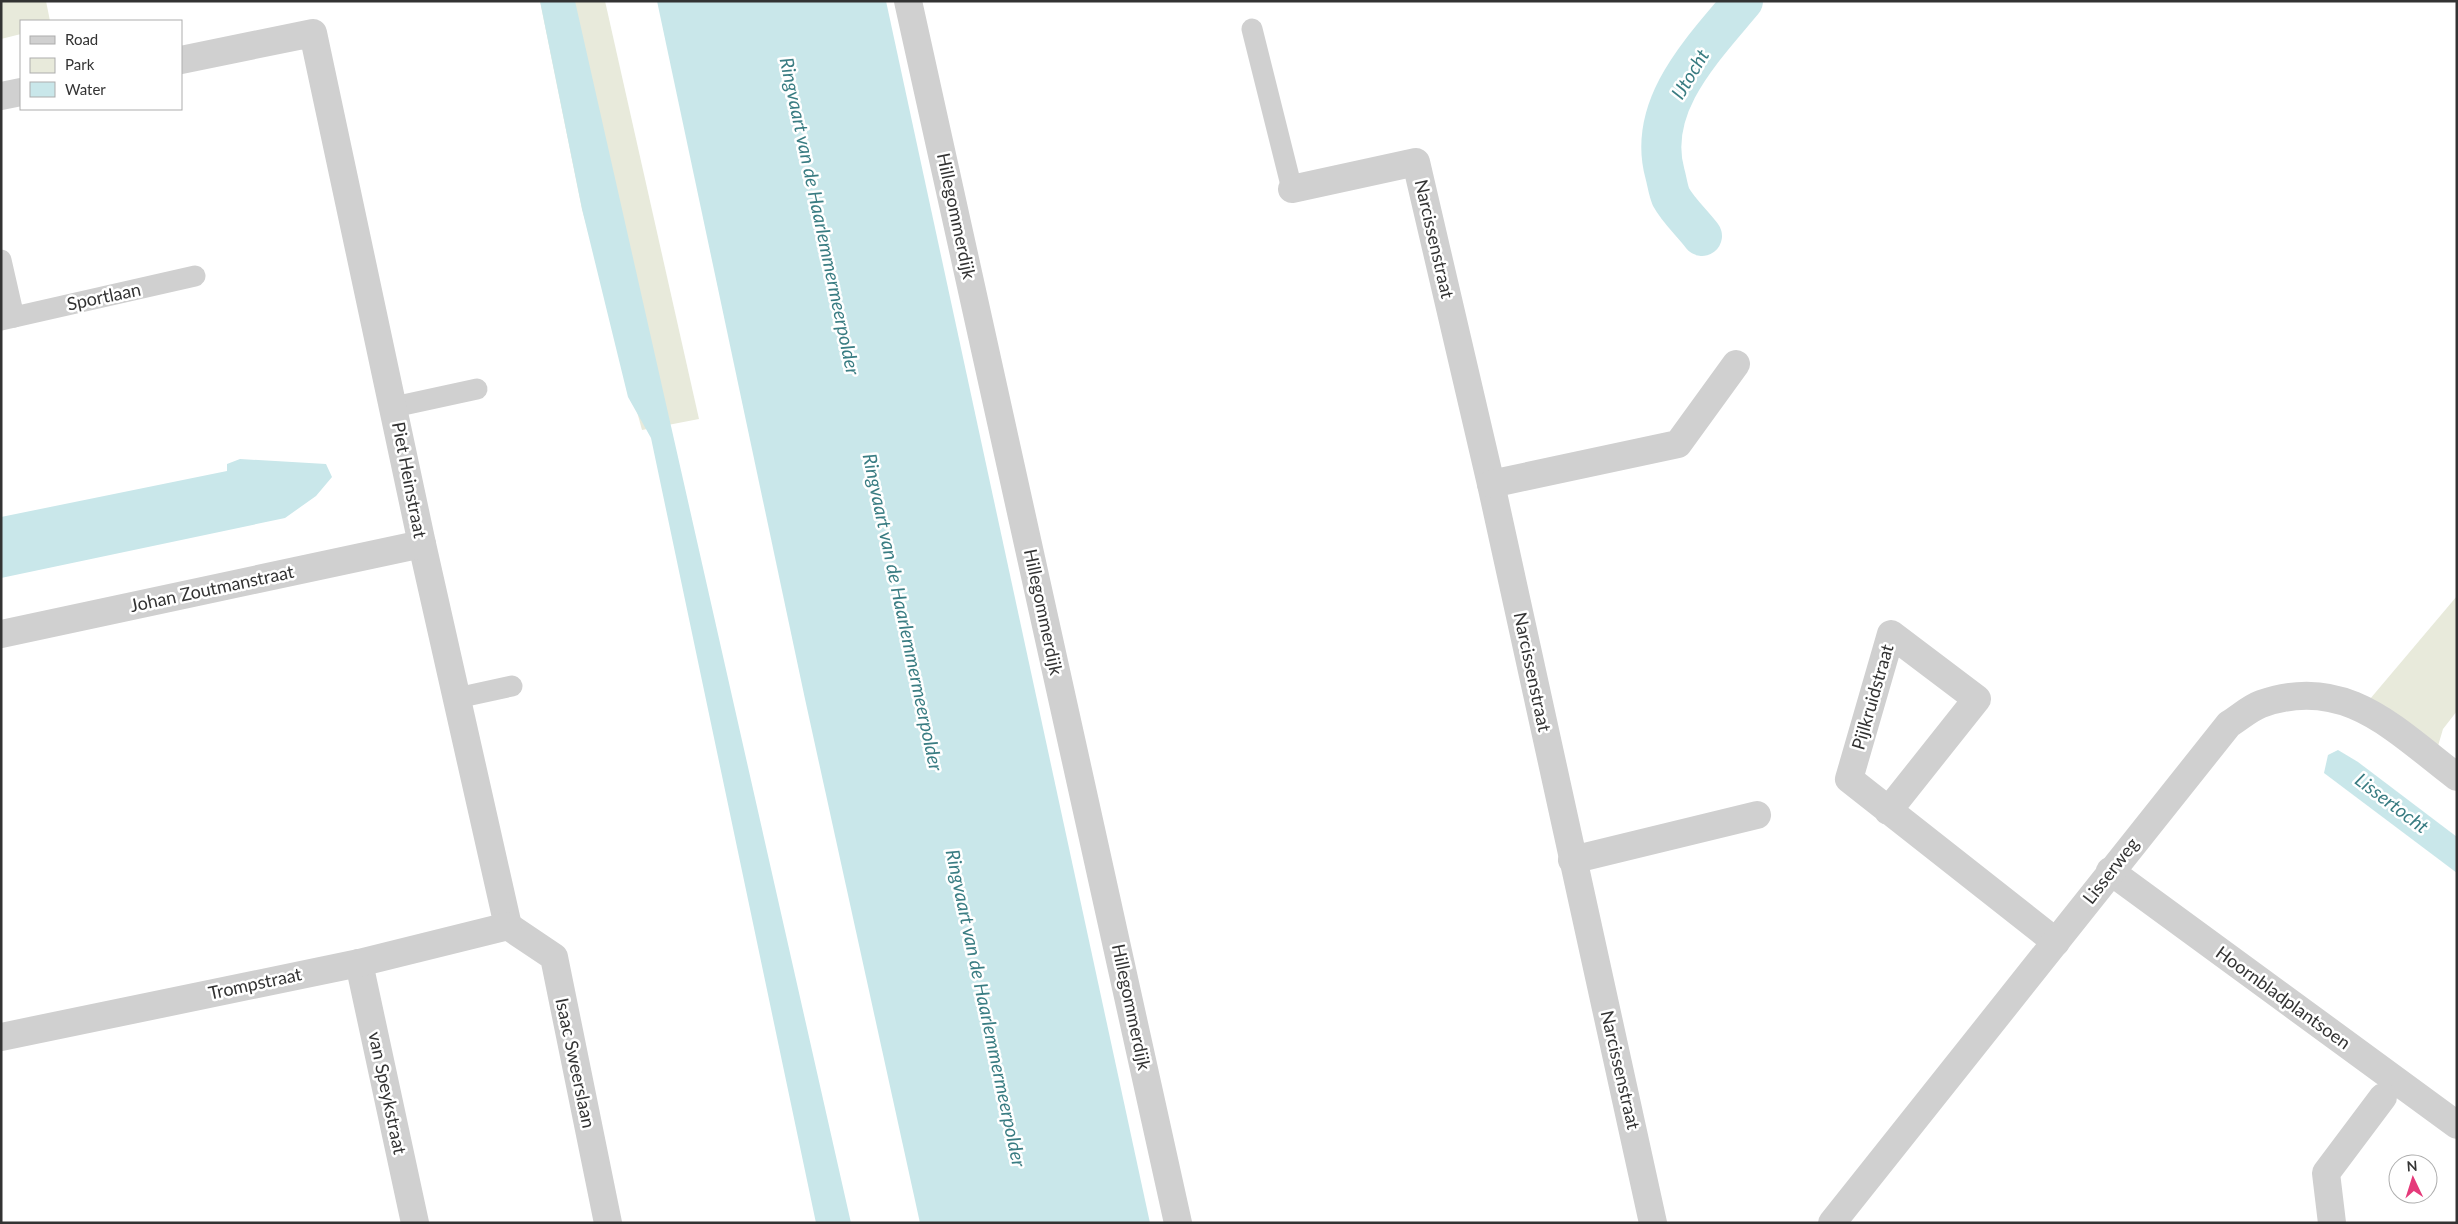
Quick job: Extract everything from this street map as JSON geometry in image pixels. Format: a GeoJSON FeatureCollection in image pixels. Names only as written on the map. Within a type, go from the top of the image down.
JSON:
{"type":"FeatureCollection","features":[{"type":"Feature","properties":{"kind":"street","name":"Hillegommerdijk"},"geometry":{"type":"LineString","coordinates":[[908,1],[1178,1223]]}},
{"type":"Feature","properties":{"kind":"street","name":"Piet Heinstraat"},"geometry":{"type":"LineString","coordinates":[[182,60],[313,32],[422,544],[508,926]]}},
{"type":"Feature","properties":{"kind":"street"},"geometry":{"type":"LineString","coordinates":[[1,96],[20,92]]}},
{"type":"Feature","properties":{"kind":"street","name":"Narcissenstraat"},"geometry":{"type":"LineString","coordinates":[[1292,189],[1416,162],[1491,484],[1653,1223]]}},
{"type":"Feature","properties":{"kind":"street"},"geometry":{"type":"LineString","coordinates":[[1491,484],[1678,444],[1736,364]]}},
{"type":"Feature","properties":{"kind":"street","name":"Johan Zoutmanstraat"},"geometry":{"type":"LineString","coordinates":[[1,634],[422,544]]}},
{"type":"Feature","properties":{"kind":"street","name":"Pijlkruidstraat"},"geometry":{"type":"LineString","coordinates":[[1888,811],[1977,699],[1891,634],[1849,779],[1888,811],[2056,942]]}},
{"type":"Feature","properties":{"kind":"street","name":"Lisserweg"},"geometry":{"type":"LineString","coordinates":[[1832,1223],[2056,942],[2110,871],[2229,724],[2259,704],[2300,694],[2331,696],[2372,713],[2457,777]]}},
{"type":"Feature","properties":{"kind":"street"},"geometry":{"type":"LineString","coordinates":[[1572,860],[1757,815]]}},
{"type":"Feature","properties":{"kind":"street","name":"Hoornbladplantsoen"},"geometry":{"type":"LineString","coordinates":[[2110,871],[2457,1125]]}},
{"type":"Feature","properties":{"kind":"street","name":"Trompstraat"},"geometry":{"type":"LineString","coordinates":[[1,1037],[359,963],[508,926]]}},
{"type":"Feature","properties":{"kind":"street","name":"Isaac Sweerslaan"},"geometry":{"type":"LineString","coordinates":[[508,926],[554,957],[608,1223]]}},
{"type":"Feature","properties":{"kind":"street","name":"van Speykstraat"},"geometry":{"type":"LineString","coordinates":[[359,963],[415,1223]]}},
{"type":"Feature","properties":{"kind":"street"},"geometry":{"type":"LineString","coordinates":[[2332,1223],[2326,1173],[2383,1097]]}},
{"type":"Feature","properties":{"kind":"lane","name":"Narcissenstraat"},"geometry":{"type":"LineString","coordinates":[[1252,29],[1292,189]]}},
{"type":"Feature","properties":{"kind":"lane","name":"Sportlaan"},"geometry":{"type":"LineString","coordinates":[[1,260],[8,318],[195,276]]}},
{"type":"Feature","properties":{"kind":"lane"},"geometry":{"type":"LineString","coordinates":[[394,407],[477,389]]}},
{"type":"Feature","properties":{"kind":"lane"},"geometry":{"type":"LineString","coordinates":[[457,698],[512,686]]}},
{"type":"Feature","properties":{"kind":"green space"},"geometry":{"type":"Polygon","coordinates":[[[1,1],[46,1],[50,20],[20,20],[20,34],[1,39],[1,1]]]}},
{"type":"Feature","properties":{"kind":"green space"},"geometry":{"type":"Polygon","coordinates":[[[540,1],[605,1],[699,419],[642,430],[582,209],[540,1]]]}},
{"type":"Feature","properties":{"kind":"green space"},"geometry":{"type":"Polygon","coordinates":[[[2457,596],[2457,711],[2443,729],[2438,746],[2370,699],[2457,596]]]}},
{"type":"Feature","properties":{"kind":"water"},"geometry":{"type":"Polygon","coordinates":[[[540,1],[575,1],[851,1223],[816,1223],[651,438],[628,397],[582,209],[540,1]]]}},
{"type":"Feature","properties":{"kind":"water","name":"Ringvaart van de Haarlemmermeerpolder"},"geometry":{"type":"Polygon","coordinates":[[[657,1],[886,1],[1150,1223],[920,1223],[805,699],[657,1]]]}},
{"type":"Feature","properties":{"kind":"water"},"geometry":{"type":"Polygon","coordinates":[[[240,459],[326,464],[332,477],[316,496],[285,518],[1,578],[1,517],[227,471],[227,464],[240,459]]]}},
{"type":"Feature","properties":{"kind":"water","name":"Lissertocht"},"geometry":{"type":"Polygon","coordinates":[[[2338,750],[2358,762],[2457,837],[2457,873],[2324,773],[2328,755],[2338,750]]]}},
{"type":"Feature","properties":{"kind":"waterway","name":"IJtocht"},"geometry":{"type":"LineString","coordinates":[[1702,236],[1677,207],[1671,197],[1661,149],[1664,125],[1671,102],[1682,80],[1711,39],[1743,1]]}}]}
